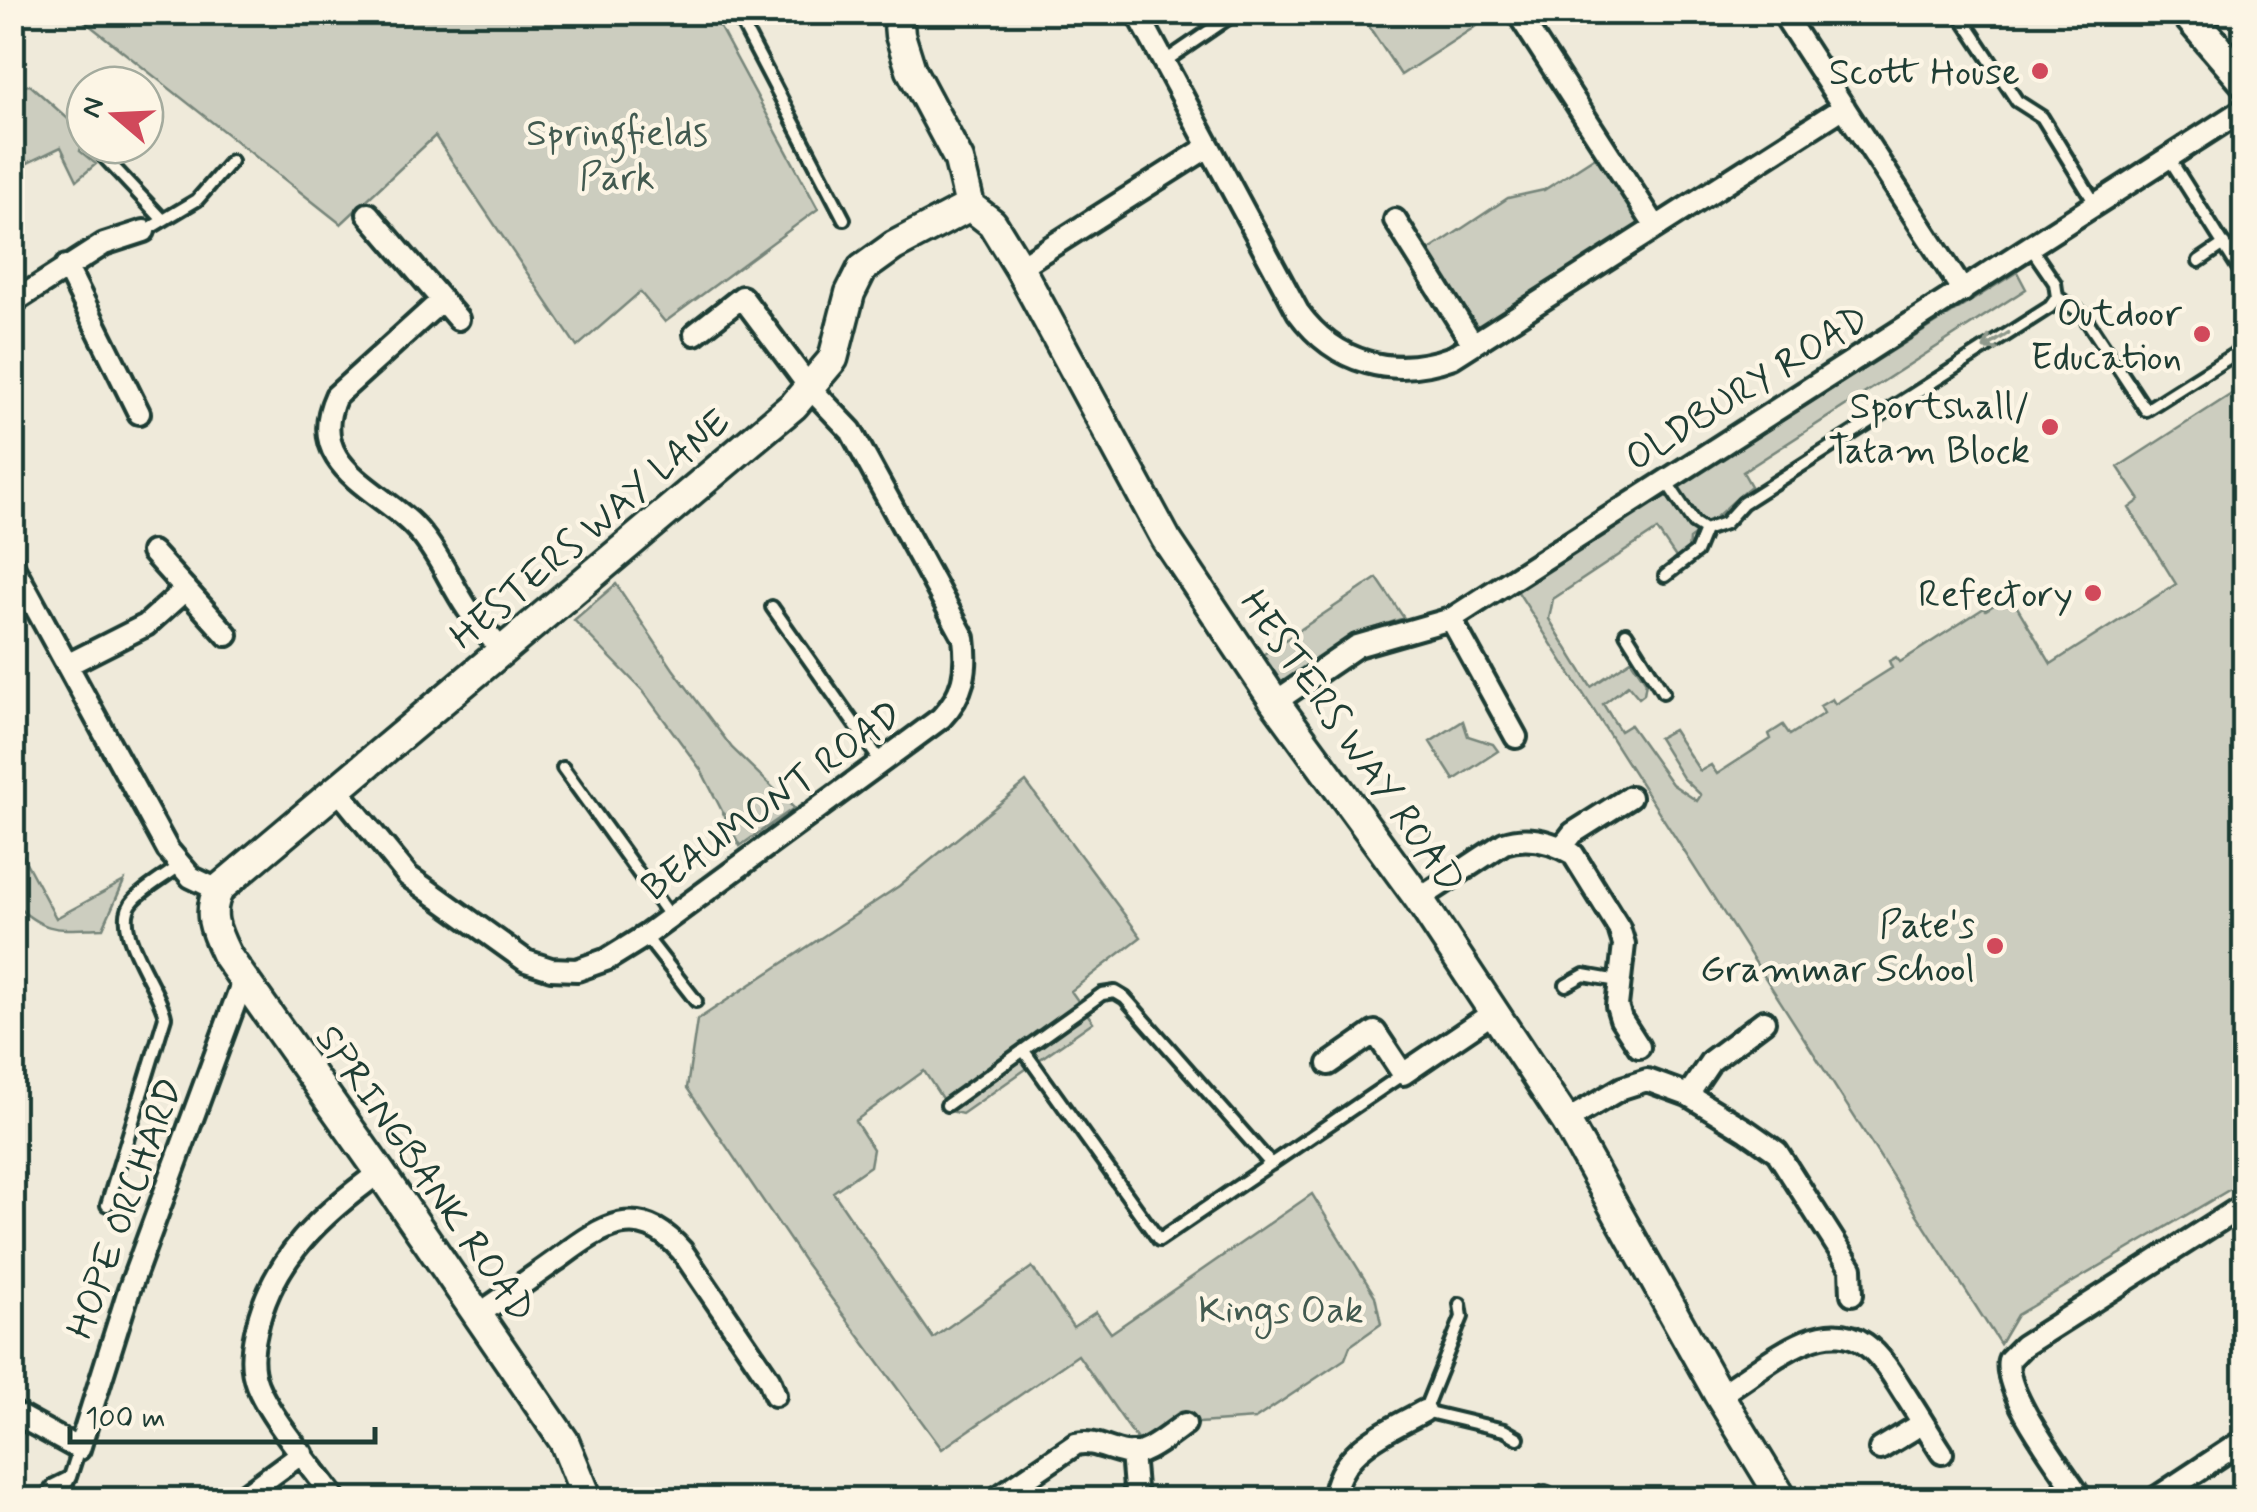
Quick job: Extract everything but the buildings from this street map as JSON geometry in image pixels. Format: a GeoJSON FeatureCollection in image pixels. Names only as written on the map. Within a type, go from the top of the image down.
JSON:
{"type":"FeatureCollection","features":[{"type":"Feature","properties":{"kind":"main road"},"geometry":{"type":"LineString","coordinates":[[2194,15],[2244,80]]}},
{"type":"Feature","properties":{"kind":"street","name":"HESTERS WAY ROAD"},"geometry":{"type":"LineString","coordinates":[[898,12],[900,35],[911,70],[959,160],[970,206],[992,223],[1018,267],[1166,539],[1274,702],[1419,898],[1566,1121],[1719,1395],[1783,1500]]}},
{"type":"Feature","properties":{"kind":"street"},"geometry":{"type":"LineString","coordinates":[[1137,12],[1298,312],[1329,345],[1348,358],[1376,366],[1404,369],[1442,361],[1474,344],[1844,107]]}},
{"type":"Feature","properties":{"kind":"street"},"geometry":{"type":"LineString","coordinates":[[1517,12],[1656,228]]}},
{"type":"Feature","properties":{"kind":"street"},"geometry":{"type":"LineString","coordinates":[[1782,12],[1962,291]]}},
{"type":"Feature","properties":{"kind":"street","name":"OLDBURY ROAD"},"geometry":{"type":"LineString","coordinates":[[1274,702],[1358,646],[1451,619],[2244,109]]}},
{"type":"Feature","properties":{"kind":"street"},"geometry":{"type":"LineString","coordinates":[[1018,267],[1208,147]]}},
{"type":"Feature","properties":{"kind":"street","name":"HESTERS WAY LANE"},"geometry":{"type":"LineString","coordinates":[[218,890],[810,388],[833,360],[850,294],[862,269],[894,246],[970,206]]}},
{"type":"Feature","properties":{"kind":"street"},"geometry":{"type":"LineString","coordinates":[[368,214],[458,319]]}},
{"type":"Feature","properties":{"kind":"street"},"geometry":{"type":"LineString","coordinates":[[1396,220],[1474,344]]}},
{"type":"Feature","properties":{"kind":"street"},"geometry":{"type":"LineString","coordinates":[[12,303],[104,244],[144,232]]}},
{"type":"Feature","properties":{"kind":"street"},"geometry":{"type":"LineString","coordinates":[[66,266],[139,413]]}},
{"type":"Feature","properties":{"kind":"street","name":"BEAUMONT ROAD"},"geometry":{"type":"LineString","coordinates":[[338,789],[408,876],[526,961],[551,970],[578,970],[608,959],[645,936],[882,763],[955,704],[966,672],[964,638],[852,431],[810,388],[742,297],[695,334]]}},
{"type":"Feature","properties":{"kind":"street"},"geometry":{"type":"LineString","coordinates":[[442,300],[336,396],[329,411],[329,430],[333,451],[345,469],[424,536],[468,609],[502,651]]}},
{"type":"Feature","properties":{"kind":"street"},"geometry":{"type":"LineString","coordinates":[[152,552],[227,635]]}},
{"type":"Feature","properties":{"kind":"street"},"geometry":{"type":"LineString","coordinates":[[12,564],[179,866],[190,877],[218,890]]}},
{"type":"Feature","properties":{"kind":"street"},"geometry":{"type":"LineString","coordinates":[[69,664],[146,625],[186,589]]}},
{"type":"Feature","properties":{"kind":"street"},"geometry":{"type":"LineString","coordinates":[[1451,619],[1516,738]]}},
{"type":"Feature","properties":{"kind":"street"},"geometry":{"type":"LineString","coordinates":[[1562,847],[1573,833],[1630,796]]}},
{"type":"Feature","properties":{"kind":"street"},"geometry":{"type":"LineString","coordinates":[[1419,898],[1504,843],[1520,838],[1562,847],[1573,854],[1619,928],[1624,944],[1617,1006],[1639,1048]]}},
{"type":"Feature","properties":{"kind":"street","name":"SPRINGBANK ROAD"},"geometry":{"type":"LineString","coordinates":[[218,890],[212,906],[215,931],[227,956],[564,1441],[588,1500]]}},
{"type":"Feature","properties":{"kind":"street","name":"HOPE ORCHARD"},"geometry":{"type":"LineString","coordinates":[[79,1449],[129,1290],[244,978]]}},
{"type":"Feature","properties":{"kind":"street"},"geometry":{"type":"LineString","coordinates":[[1329,1064],[1374,1032],[1402,1074],[1494,1012]]}},
{"type":"Feature","properties":{"kind":"street"},"geometry":{"type":"LineString","coordinates":[[1688,1095],[1712,1061],[1764,1021]]}},
{"type":"Feature","properties":{"kind":"street"},"geometry":{"type":"LineString","coordinates":[[1566,1121],[1635,1082],[1661,1083],[1688,1095],[1777,1152],[1851,1268],[1852,1294]]}},
{"type":"Feature","properties":{"kind":"street"},"geometry":{"type":"LineString","coordinates":[[336,1500],[256,1384],[252,1352],[272,1283],[292,1249],[333,1206],[380,1172]]}},
{"type":"Feature","properties":{"kind":"street"},"geometry":{"type":"LineString","coordinates":[[2082,1500],[2020,1401],[2009,1379],[2009,1360],[2023,1346],[2244,1205]]}},
{"type":"Feature","properties":{"kind":"street"},"geometry":{"type":"LineString","coordinates":[[479,1314],[600,1228],[642,1224],[664,1234],[682,1251],[769,1379],[775,1395]]}},
{"type":"Feature","properties":{"kind":"street"},"geometry":{"type":"LineString","coordinates":[[1719,1395],[1800,1344],[1822,1336],[1846,1335],[1882,1356],[1942,1453]]}},
{"type":"Feature","properties":{"kind":"street"},"geometry":{"type":"LineString","coordinates":[[1332,1500],[1338,1475],[1356,1452],[1424,1411]]}},
{"type":"Feature","properties":{"kind":"street"},"geometry":{"type":"LineString","coordinates":[[12,1412],[79,1449]]}},
{"type":"Feature","properties":{"kind":"street"},"geometry":{"type":"LineString","coordinates":[[1880,1449],[1923,1423]]}},
{"type":"Feature","properties":{"kind":"street"},"geometry":{"type":"LineString","coordinates":[[994,1500],[1076,1444],[1090,1442],[1132,1453],[1144,1451],[1184,1424]]}},
{"type":"Feature","properties":{"kind":"street"},"geometry":{"type":"LineString","coordinates":[[2153,1500],[2244,1440]]}},
{"type":"Feature","properties":{"kind":"street"},"geometry":{"type":"LineString","coordinates":[[238,1500],[302,1453]]}},
{"type":"Feature","properties":{"kind":"street"},"geometry":{"type":"LineString","coordinates":[[1132,1453],[1136,1500]]}},
{"type":"Feature","properties":{"kind":"lane"},"geometry":{"type":"LineString","coordinates":[[736,12],[844,219]]}},
{"type":"Feature","properties":{"kind":"lane"},"geometry":{"type":"LineString","coordinates":[[1164,63],[1237,12]]}},
{"type":"Feature","properties":{"kind":"lane"},"geometry":{"type":"LineString","coordinates":[[1958,12],[2017,101],[2042,117],[2096,206]]}},
{"type":"Feature","properties":{"kind":"lane"},"geometry":{"type":"LineString","coordinates":[[2170,158],[2244,277]]}},
{"type":"Feature","properties":{"kind":"lane"},"geometry":{"type":"LineString","coordinates":[[144,232],[197,200],[231,161]]}},
{"type":"Feature","properties":{"kind":"lane"},"geometry":{"type":"LineString","coordinates":[[112,165],[163,220]]}},
{"type":"Feature","properties":{"kind":"lane"},"geometry":{"type":"LineString","coordinates":[[2199,260],[2244,241]]}},
{"type":"Feature","properties":{"kind":"lane"},"geometry":{"type":"LineString","coordinates":[[1664,479],[1694,524],[1704,530],[1725,523],[1743,503],[2050,307],[2057,297],[2055,283],[2031,248]]}},
{"type":"Feature","properties":{"kind":"lane"},"geometry":{"type":"LineString","coordinates":[[2057,297],[2082,313],[2146,410],[2244,348]]}},
{"type":"Feature","properties":{"kind":"lane"},"geometry":{"type":"LineString","coordinates":[[1665,576],[1696,552],[1704,530]]}},
{"type":"Feature","properties":{"kind":"lane"},"geometry":{"type":"LineString","coordinates":[[772,606],[882,763]]}},
{"type":"Feature","properties":{"kind":"lane"},"geometry":{"type":"LineString","coordinates":[[1626,633],[1663,692]]}},
{"type":"Feature","properties":{"kind":"lane"},"geometry":{"type":"LineString","coordinates":[[563,768],[670,917]]}},
{"type":"Feature","properties":{"kind":"lane"},"geometry":{"type":"LineString","coordinates":[[106,1205],[165,1018],[162,999],[126,933],[124,917],[132,902],[179,866]]}},
{"type":"Feature","properties":{"kind":"lane"},"geometry":{"type":"LineString","coordinates":[[645,936],[696,1001]]}},
{"type":"Feature","properties":{"kind":"lane"},"geometry":{"type":"LineString","coordinates":[[1566,985],[1584,975],[1618,981]]}},
{"type":"Feature","properties":{"kind":"lane"},"geometry":{"type":"LineString","coordinates":[[947,1105],[1102,994],[1116,992],[1271,1164]]}},
{"type":"Feature","properties":{"kind":"lane"},"geometry":{"type":"LineString","coordinates":[[1024,1051],[1159,1240],[1402,1074]]}},
{"type":"Feature","properties":{"kind":"lane"},"geometry":{"type":"LineString","coordinates":[[1460,1304],[1462,1317],[1424,1411],[1504,1430],[1518,1438]]}},
{"type":"Feature","properties":{"kind":"lane"},"geometry":{"type":"LineString","coordinates":[[58,1500],[79,1449]]}},
{"type":"Feature","properties":{"kind":"lane"},"geometry":{"type":"LineString","coordinates":[[42,1500],[54,1485],[70,1476]]}},
{"type":"Feature","properties":{"kind":"green space","name":"Springfields Park"},"geometry":{"type":"Polygon","coordinates":[[[74,13],[712,13],[818,209],[665,322],[640,292],[577,347],[435,136],[341,224],[165,85],[165,65],[140,65],[74,13]]]}},
{"type":"Feature","properties":{"kind":"green space"},"geometry":{"type":"Polygon","coordinates":[[[1360,13],[1496,13],[1401,75],[1360,13]]]}},
{"type":"Feature","properties":{"kind":"green space"},"geometry":{"type":"Polygon","coordinates":[[[30,85],[65,116],[65,155],[61,147],[13,170],[13,87],[30,85]]]}},
{"type":"Feature","properties":{"kind":"green space"},"geometry":{"type":"Polygon","coordinates":[[[1606,150],[1656,227],[1473,344],[1419,257],[1508,198],[1544,190],[1606,150]]]}},
{"type":"Feature","properties":{"kind":"green space"},"geometry":{"type":"Polygon","coordinates":[[[70,165],[95,165],[77,180],[70,165]]]}},
{"type":"Feature","properties":{"kind":"green space","name":"Pate's Grammar School"},"geometry":{"type":"Polygon","coordinates":[[[2017,272],[2026,289],[1743,472],[1751,486],[1689,539],[1688,552],[1677,559],[1657,530],[1553,599],[1549,619],[1591,687],[1631,660],[1646,682],[1644,694],[1639,698],[1628,685],[1603,704],[1620,731],[1630,725],[1672,784],[1697,801],[1701,795],[1683,778],[1658,738],[1673,730],[1700,771],[1711,765],[1717,774],[1771,739],[1769,734],[1783,725],[1790,735],[1824,713],[1820,706],[1832,699],[1835,704],[1892,668],[1889,661],[1896,657],[1900,662],[2010,595],[2051,664],[2176,584],[2129,508],[2140,500],[2118,467],[2244,386],[2244,1181],[2017,1315],[2000,1344],[1516,589],[2017,272]]]}},
{"type":"Feature","properties":{"kind":"green space"},"geometry":{"type":"Polygon","coordinates":[[[1377,578],[1404,618],[1360,633],[1281,685],[1261,656],[1377,578]]]}},
{"type":"Feature","properties":{"kind":"green space"},"geometry":{"type":"Polygon","coordinates":[[[616,584],[732,748],[794,808],[740,846],[701,770],[643,691],[574,620],[616,584]]]}},
{"type":"Feature","properties":{"kind":"green space"},"geometry":{"type":"Polygon","coordinates":[[[1463,721],[1468,736],[1493,744],[1498,751],[1454,780],[1430,742],[1463,721]]]}},
{"type":"Feature","properties":{"kind":"green space","name":"Kings Oak"},"geometry":{"type":"Polygon","coordinates":[[[1026,782],[1141,937],[1071,991],[1093,1022],[962,1114],[950,1111],[924,1071],[855,1121],[873,1149],[870,1166],[833,1192],[933,1338],[1032,1267],[1073,1327],[1096,1312],[1111,1333],[1312,1194],[1375,1296],[1381,1324],[1350,1346],[1345,1359],[1255,1419],[1185,1424],[1145,1451],[1078,1355],[942,1449],[806,1264],[687,1088],[697,1020],[899,886],[1026,782]]]}},
{"type":"Feature","properties":{"kind":"green space"},"geometry":{"type":"Polygon","coordinates":[[[13,838],[56,918],[124,881],[103,928],[54,928],[35,921],[13,903],[13,838]]]}},
{"type":"Feature","properties":{"kind":"place","name":"Scott House"},"geometry":{"type":"Point","coordinates":[2040,71]}},
{"type":"Feature","properties":{"kind":"place","name":"Outdoor Education"},"geometry":{"type":"Point","coordinates":[2202,334]}},
{"type":"Feature","properties":{"kind":"place","name":"Sportshall/ Tatam Block"},"geometry":{"type":"Point","coordinates":[2050,427]}},
{"type":"Feature","properties":{"kind":"place","name":"Refectory"},"geometry":{"type":"Point","coordinates":[2093,593]}},
{"type":"Feature","properties":{"kind":"place","name":"Pate's Grammar School"},"geometry":{"type":"Point","coordinates":[1995,946]}}]}
